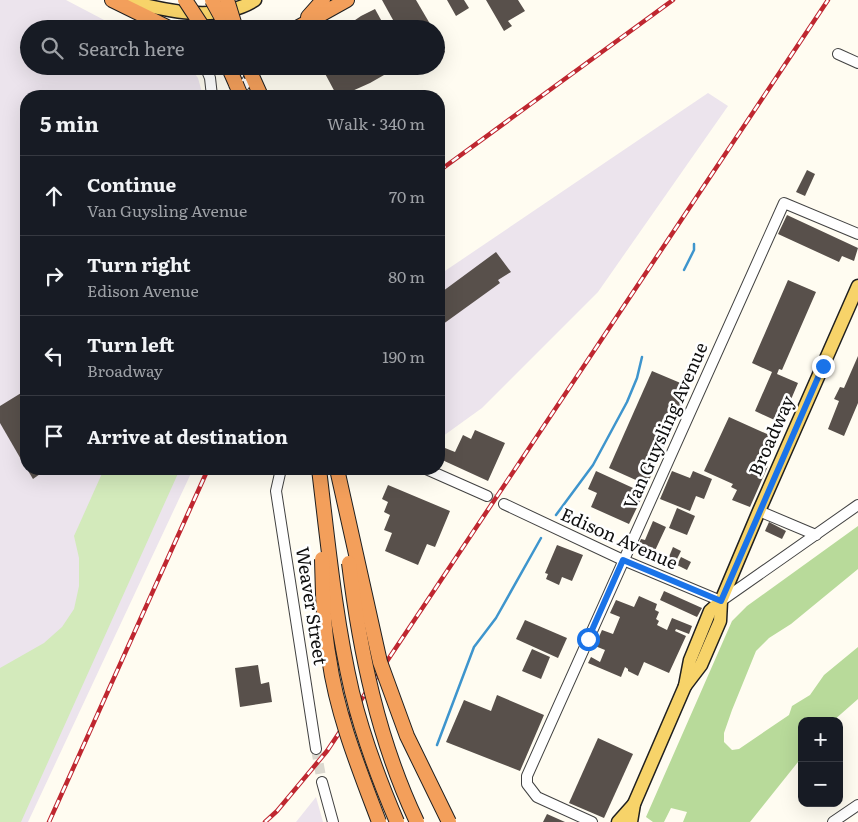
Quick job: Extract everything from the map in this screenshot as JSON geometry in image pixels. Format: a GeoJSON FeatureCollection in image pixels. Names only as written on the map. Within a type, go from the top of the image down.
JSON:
{"type":"FeatureCollection","features":[{"type":"Feature","properties":{"kind":"highway"},"geometry":{"type":"LineString","coordinates":[[112,0],[154,20]]}},
{"type":"Feature","properties":{"kind":"highway"},"geometry":{"type":"LineString","coordinates":[[184,0],[198,20]]}},
{"type":"Feature","properties":{"kind":"highway"},"geometry":{"type":"LineString","coordinates":[[193,0],[204,20]]}},
{"type":"Feature","properties":{"kind":"highway"},"geometry":{"type":"LineString","coordinates":[[212,0],[223,20]]}},
{"type":"Feature","properties":{"kind":"highway"},"geometry":{"type":"LineString","coordinates":[[227,0],[233,20]]}},
{"type":"Feature","properties":{"kind":"highway"},"geometry":{"type":"LineString","coordinates":[[304,20],[323,0]]}},
{"type":"Feature","properties":{"kind":"highway"},"geometry":{"type":"LineString","coordinates":[[311,20],[347,0]]}},
{"type":"Feature","properties":{"kind":"highway"},"geometry":{"type":"LineString","coordinates":[[232,75],[239,90]]}},
{"type":"Feature","properties":{"kind":"highway"},"geometry":{"type":"LineString","coordinates":[[254,75],[259,90]]}},
{"type":"Feature","properties":{"kind":"highway"},"geometry":{"type":"LineString","coordinates":[[318,475],[325,623],[329,660],[350,741],[379,822]]}},
{"type":"Feature","properties":{"kind":"highway"},"geometry":{"type":"LineString","coordinates":[[319,475],[335,597],[347,669],[366,740],[397,822]]}},
{"type":"Feature","properties":{"kind":"highway"},"geometry":{"type":"LineString","coordinates":[[338,475],[355,610],[370,690],[389,752],[417,822]]}},
{"type":"Feature","properties":{"kind":"highway"},"geometry":{"type":"LineString","coordinates":[[338,475],[368,616],[380,662],[407,736],[450,822]]}},
{"type":"Feature","properties":{"kind":"main road"},"geometry":{"type":"LineString","coordinates":[[123,0],[172,11],[200,12],[233,9],[255,0]]}},
{"type":"Feature","properties":{"kind":"main road","name":"Broadway"},"geometry":{"type":"LineString","coordinates":[[631,822],[634,804],[685,686],[701,665],[720,620],[721,601],[858,286]]}},
{"type":"Feature","properties":{"kind":"main road","name":"Broadway"},"geometry":{"type":"LineString","coordinates":[[618,822],[634,804]]}},
{"type":"Feature","properties":{"kind":"street"},"geometry":{"type":"LineString","coordinates":[[838,54],[858,63]]}},
{"type":"Feature","properties":{"kind":"street"},"geometry":{"type":"LineString","coordinates":[[209,75],[211,90]]}},
{"type":"Feature","properties":{"kind":"street"},"geometry":{"type":"LineString","coordinates":[[240,90],[249,75]]}},
{"type":"Feature","properties":{"kind":"street","name":"Van Guysling Avenue"},"geometry":{"type":"LineString","coordinates":[[592,822],[536,797],[527,784],[527,776],[784,203],[858,234]]}},
{"type":"Feature","properties":{"kind":"street","name":"Weaver Street"},"geometry":{"type":"LineString","coordinates":[[280,475],[276,491],[316,749]]}},
{"type":"Feature","properties":{"kind":"street"},"geometry":{"type":"LineString","coordinates":[[440,475],[487,496]]}},
{"type":"Feature","properties":{"kind":"street","name":"Edison Avenue"},"geometry":{"type":"LineString","coordinates":[[504,504],[623,560],[721,601]]}},
{"type":"Feature","properties":{"kind":"street"},"geometry":{"type":"LineString","coordinates":[[721,601],[858,505]]}},
{"type":"Feature","properties":{"kind":"street"},"geometry":{"type":"LineString","coordinates":[[759,511],[816,536]]}},
{"type":"Feature","properties":{"kind":"street"},"geometry":{"type":"LineString","coordinates":[[322,782],[333,822]]}},
{"type":"Feature","properties":{"kind":"street"},"geometry":{"type":"LineString","coordinates":[[833,822],[858,805]]}},
{"type":"Feature","properties":{"kind":"shaded area"},"geometry":{"type":"Polygon","coordinates":[[[0,0],[66,0],[104,20],[20,20],[20,75],[196,75],[201,90],[20,90],[20,475],[190,475],[28,822],[0,822],[0,0]]]}},
{"type":"Feature","properties":{"kind":"shaded area"},"geometry":{"type":"Polygon","coordinates":[[[708,93],[728,106],[598,292],[482,408],[445,435],[445,271],[708,93]]]}},
{"type":"Feature","properties":{"kind":"shaded area"},"geometry":{"type":"Polygon","coordinates":[[[316,797],[323,822],[296,822],[316,797]]]}},
{"type":"Feature","properties":{"kind":"green space"},"geometry":{"type":"Polygon","coordinates":[[[101,475],[177,475],[21,822],[0,822],[0,668],[44,643],[62,627],[74,609],[79,586],[79,558],[74,536],[101,475]]]}},
{"type":"Feature","properties":{"kind":"green space"},"geometry":{"type":"Polygon","coordinates":[[[858,526],[858,569],[791,624],[769,638],[756,651],[732,710],[724,733],[724,742],[732,750],[739,749],[789,715],[792,706],[810,695],[824,675],[858,647],[858,699],[838,717],[798,717],[798,762],[750,822],[683,822],[687,812],[671,808],[664,822],[653,822],[646,817],[732,621],[747,606],[858,526]]]}},
{"type":"Feature","properties":{"kind":"building"},"geometry":{"type":"Polygon","coordinates":[[[382,0],[416,0],[428,20],[393,20],[382,0]]]}},
{"type":"Feature","properties":{"kind":"building"},"geometry":{"type":"Polygon","coordinates":[[[447,0],[464,0],[469,8],[456,16],[447,0]]]}},
{"type":"Feature","properties":{"kind":"building"},"geometry":{"type":"Polygon","coordinates":[[[486,0],[518,0],[525,11],[508,21],[512,26],[504,31],[486,0]]]}},
{"type":"Feature","properties":{"kind":"building"},"geometry":{"type":"Polygon","coordinates":[[[375,9],[381,20],[355,20],[375,9]]]}},
{"type":"Feature","properties":{"kind":"building"},"geometry":{"type":"Polygon","coordinates":[[[326,75],[384,75],[354,90],[334,90],[326,75]]]}},
{"type":"Feature","properties":{"kind":"building"},"geometry":{"type":"Polygon","coordinates":[[[807,170],[815,174],[805,196],[796,192],[807,170]]]}},
{"type":"Feature","properties":{"kind":"building"},"geometry":{"type":"Polygon","coordinates":[[[787,215],[858,248],[854,261],[842,256],[839,262],[778,234],[787,215]]]}},
{"type":"Feature","properties":{"kind":"building"},"geometry":{"type":"Polygon","coordinates":[[[496,252],[511,272],[498,280],[500,283],[445,323],[445,290],[496,252]]]}},
{"type":"Feature","properties":{"kind":"building"},"geometry":{"type":"Polygon","coordinates":[[[788,280],[816,292],[782,370],[779,369],[777,374],[798,383],[781,423],[755,411],[772,372],[752,363],[788,280]]]}},
{"type":"Feature","properties":{"kind":"building"},"geometry":{"type":"Polygon","coordinates":[[[858,356],[858,403],[844,436],[828,429],[839,401],[834,399],[840,387],[844,388],[858,356]]]}},
{"type":"Feature","properties":{"kind":"building"},"geometry":{"type":"Polygon","coordinates":[[[652,371],[690,387],[647,485],[609,468],[652,371]]]}},
{"type":"Feature","properties":{"kind":"building"},"geometry":{"type":"Polygon","coordinates":[[[20,394],[20,458],[0,423],[0,406],[20,394]]]}},
{"type":"Feature","properties":{"kind":"building"},"geometry":{"type":"Polygon","coordinates":[[[729,417],[776,438],[764,464],[768,466],[750,507],[732,500],[737,490],[731,487],[733,484],[704,471],[729,417]]]}},
{"type":"Feature","properties":{"kind":"building"},"geometry":{"type":"Polygon","coordinates":[[[475,430],[505,443],[488,481],[445,461],[445,448],[455,452],[463,435],[471,439],[475,430]]]}},
{"type":"Feature","properties":{"kind":"building"},"geometry":{"type":"Polygon","coordinates":[[[596,471],[644,493],[629,524],[591,507],[597,493],[588,489],[596,471]]]}},
{"type":"Feature","properties":{"kind":"building"},"geometry":{"type":"Polygon","coordinates":[[[672,471],[690,478],[693,471],[712,479],[704,499],[696,496],[690,511],[660,499],[672,471]]]}},
{"type":"Feature","properties":{"kind":"building"},"geometry":{"type":"Polygon","coordinates":[[[31,475],[39,475],[33,479],[31,475]]]}},
{"type":"Feature","properties":{"kind":"building"},"geometry":{"type":"Polygon","coordinates":[[[388,485],[450,511],[435,547],[427,544],[418,565],[385,551],[392,533],[384,530],[390,515],[384,512],[388,502],[382,499],[388,485]]]}},
{"type":"Feature","properties":{"kind":"building"},"geometry":{"type":"Polygon","coordinates":[[[677,508],[695,516],[687,535],[669,528],[677,508]]]}},
{"type":"Feature","properties":{"kind":"building"},"geometry":{"type":"Polygon","coordinates":[[[653,521],[666,527],[652,557],[636,550],[641,539],[645,540],[653,521]]]}},
{"type":"Feature","properties":{"kind":"building"},"geometry":{"type":"Polygon","coordinates":[[[769,522],[786,531],[782,539],[765,531],[769,522]]]}},
{"type":"Feature","properties":{"kind":"building"},"geometry":{"type":"Polygon","coordinates":[[[557,545],[583,555],[572,581],[562,577],[559,585],[546,579],[548,574],[545,573],[557,545]]]}},
{"type":"Feature","properties":{"kind":"building"},"geometry":{"type":"Polygon","coordinates":[[[673,547],[681,551],[673,567],[666,564],[673,547]]]}},
{"type":"Feature","properties":{"kind":"building"},"geometry":{"type":"Polygon","coordinates":[[[681,557],[691,562],[687,570],[677,565],[681,557]]]}},
{"type":"Feature","properties":{"kind":"building"},"geometry":{"type":"Polygon","coordinates":[[[664,591],[702,608],[697,617],[660,600],[664,591]]]}},
{"type":"Feature","properties":{"kind":"building"},"geometry":{"type":"Polygon","coordinates":[[[639,596],[657,604],[655,610],[659,612],[656,619],[659,621],[657,625],[667,630],[672,618],[692,626],[689,634],[676,629],[675,631],[686,636],[669,673],[644,662],[638,676],[628,671],[625,667],[621,677],[588,663],[591,657],[600,662],[605,650],[595,646],[602,630],[613,634],[620,617],[610,613],[616,600],[634,607],[639,596]]]}},
{"type":"Feature","properties":{"kind":"building"},"geometry":{"type":"Polygon","coordinates":[[[525,620],[567,638],[558,658],[516,639],[525,620]]]}},
{"type":"Feature","properties":{"kind":"building"},"geometry":{"type":"Polygon","coordinates":[[[532,649],[550,657],[541,679],[522,671],[532,649]]]}},
{"type":"Feature","properties":{"kind":"building"},"geometry":{"type":"Polygon","coordinates":[[[258,665],[261,684],[269,682],[272,702],[240,707],[235,668],[258,665]]]}},
{"type":"Feature","properties":{"kind":"building"},"geometry":{"type":"Polygon","coordinates":[[[497,695],[544,715],[520,771],[446,742],[464,700],[491,711],[497,695]]]}},
{"type":"Feature","properties":{"kind":"building"},"geometry":{"type":"Polygon","coordinates":[[[598,738],[633,754],[604,818],[569,803],[598,738]]]}},
{"type":"Feature","properties":{"kind":"building"},"geometry":{"type":"Polygon","coordinates":[[[547,814],[565,822],[543,822],[547,814]]]}},
{"type":"Feature","properties":{"kind":"waterway"},"geometry":{"type":"LineString","coordinates":[[684,270],[694,250],[694,244]]}},
{"type":"Feature","properties":{"kind":"waterway"},"geometry":{"type":"LineString","coordinates":[[556,515],[593,465],[627,402],[637,378],[642,357]]}},
{"type":"Feature","properties":{"kind":"waterway"},"geometry":{"type":"LineString","coordinates":[[437,745],[474,647],[496,618],[541,538]]}},
{"type":"Feature","properties":{"kind":"tunnel"},"geometry":{"type":"LineString","coordinates":[[487,496],[504,504]]}},
{"type":"Feature","properties":{"kind":"tunnel"},"geometry":{"type":"LineString","coordinates":[[316,749],[322,782]]}},
{"type":"Feature","properties":{"kind":"railway"},"geometry":{"type":"LineString","coordinates":[[445,167],[673,0]]}},
{"type":"Feature","properties":{"kind":"railway"},"geometry":{"type":"LineString","coordinates":[[265,822],[277,811],[327,751],[828,0]]}},
{"type":"Feature","properties":{"kind":"railway"},"geometry":{"type":"LineString","coordinates":[[49,822],[205,475]]}},
{"type":"Feature","properties":{"kind":"route"},"geometry":{"type":"LineString","coordinates":[[588,639],[623,560],[721,601],[823,366]]}}]}
